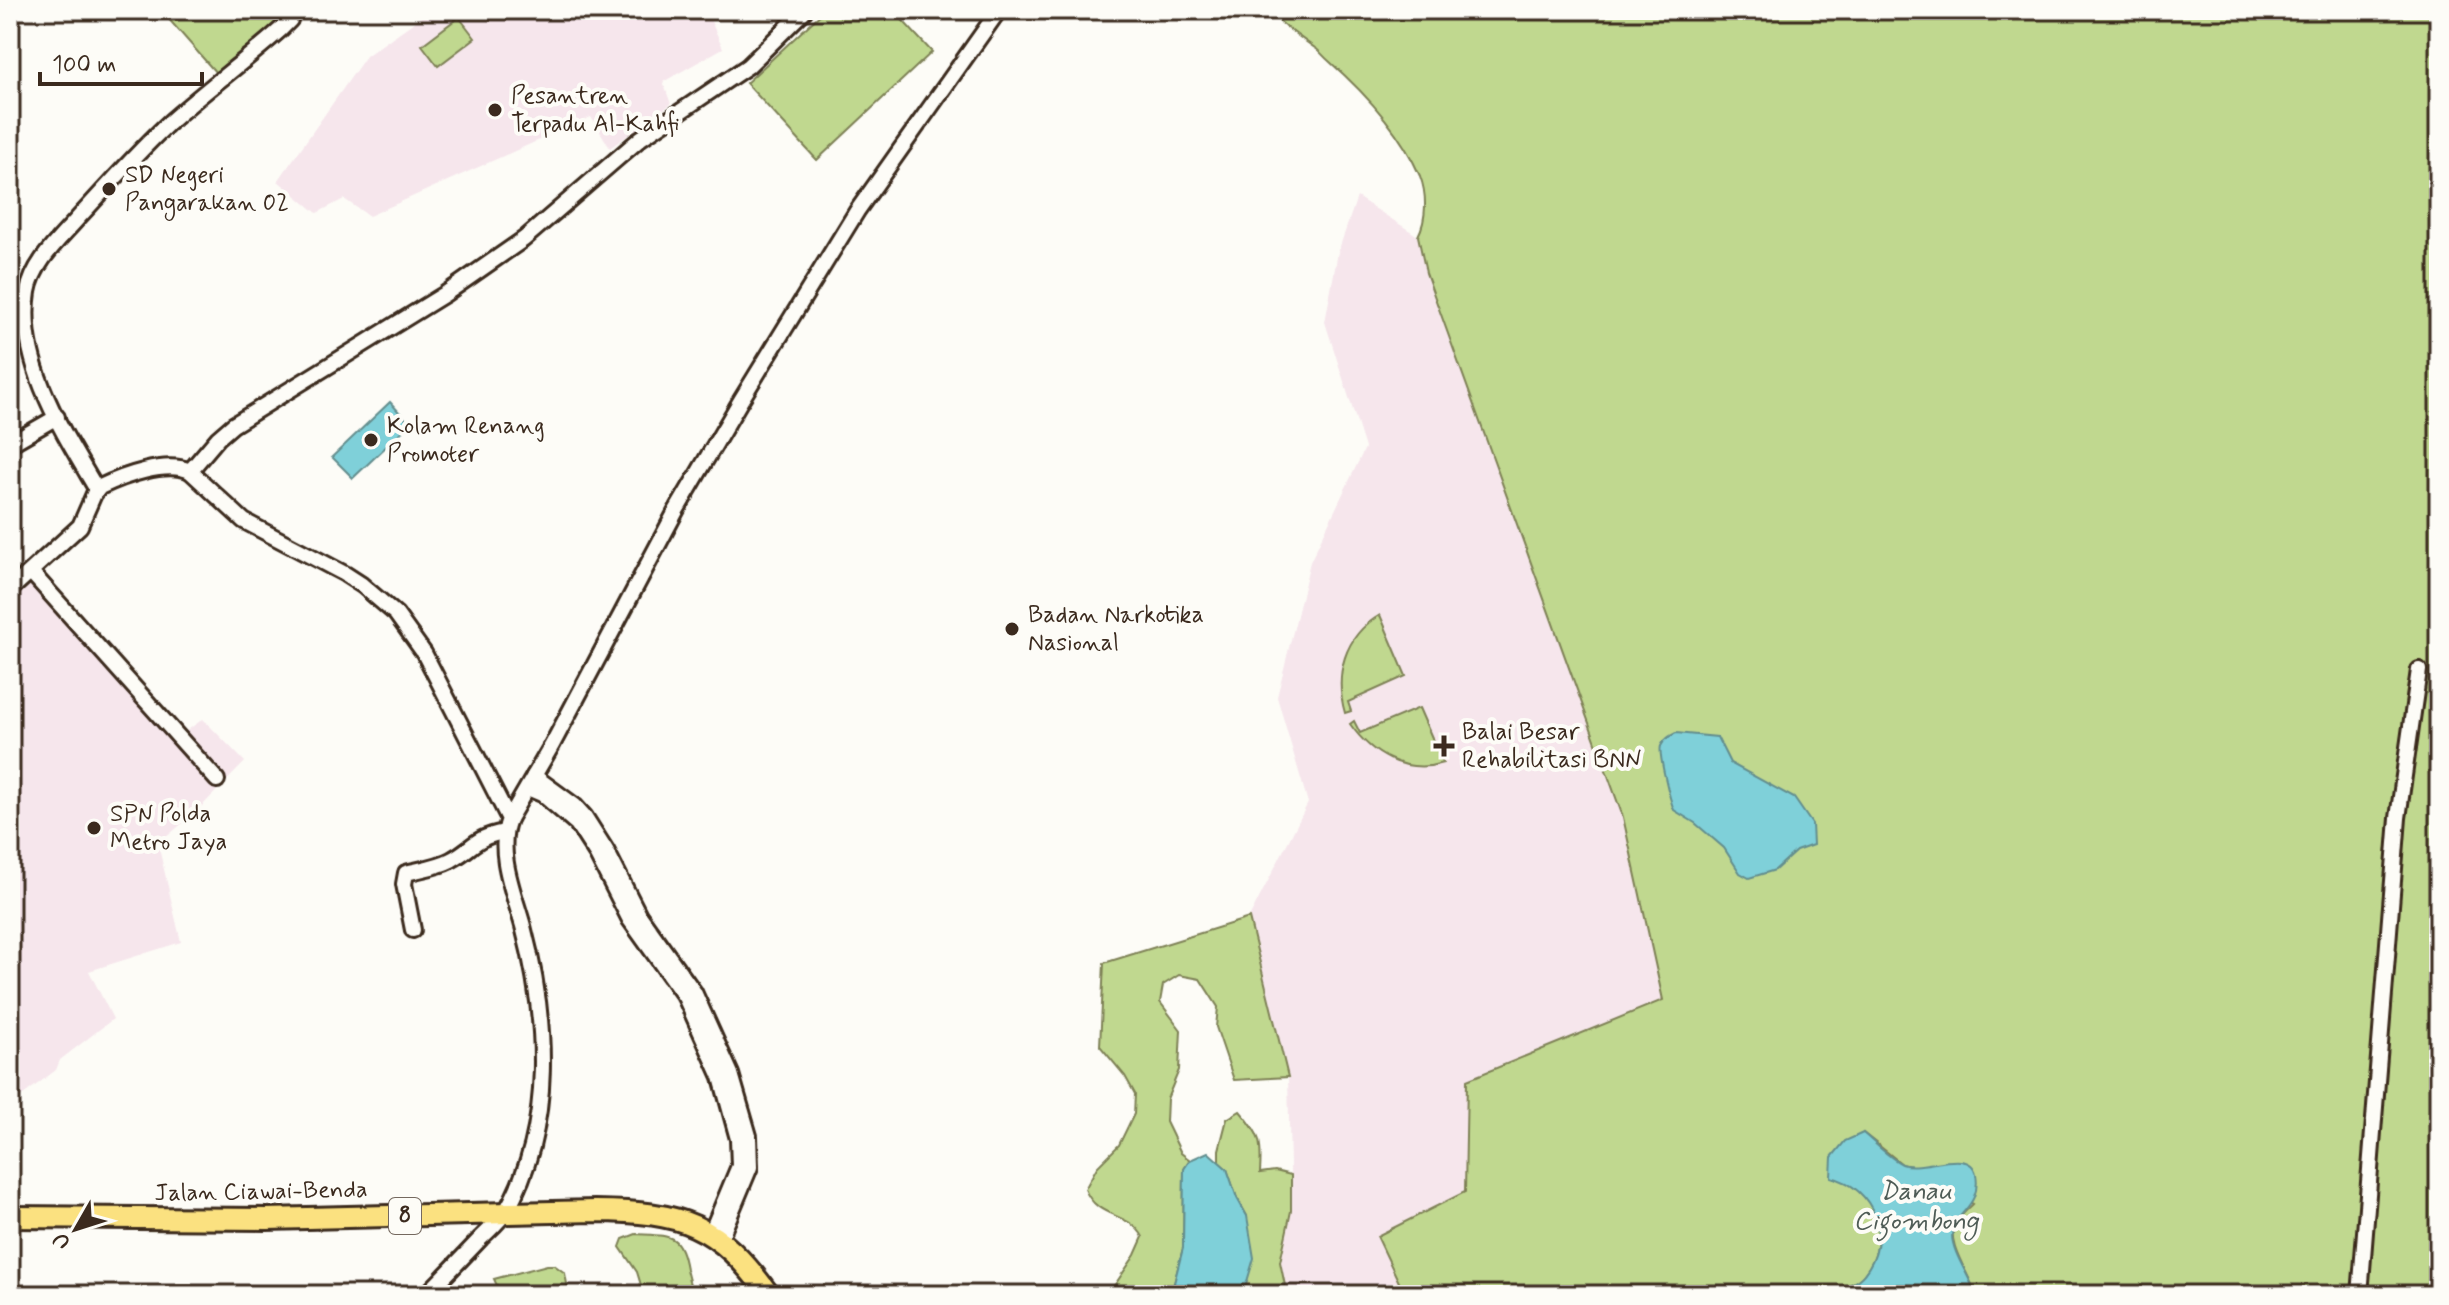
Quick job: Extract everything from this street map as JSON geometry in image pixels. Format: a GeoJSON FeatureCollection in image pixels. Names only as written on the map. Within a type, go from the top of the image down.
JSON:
{"type":"FeatureCollection","features":[{"type":"Feature","properties":{"kind":"highway","name":"Jalan Ciawai-Benda"},"geometry":{"type":"LineString","coordinates":[[10,1217],[267,1219],[595,1211],[644,1213],[677,1219],[715,1236],[747,1265],[769,1295]]}},
{"type":"Feature","properties":{"kind":"street"},"geometry":{"type":"LineString","coordinates":[[97,490],[57,417],[30,349],[27,308],[33,275],[53,247],[138,153],[172,120],[280,30],[290,20],[292,10]]}},
{"type":"Feature","properties":{"kind":"street"},"geometry":{"type":"LineString","coordinates":[[190,471],[233,425],[445,294],[537,230],[641,138],[748,66],[805,10]]}},
{"type":"Feature","properties":{"kind":"street"},"geometry":{"type":"LineString","coordinates":[[413,930],[404,884],[406,873],[454,859],[478,839],[506,826],[670,522],[741,400],[857,211],[999,10]]}},
{"type":"Feature","properties":{"kind":"street"},"geometry":{"type":"LineString","coordinates":[[10,444],[57,417]]}},
{"type":"Feature","properties":{"kind":"street"},"geometry":{"type":"LineString","coordinates":[[10,590],[80,526],[97,490],[163,467],[180,466],[190,471],[244,521],[362,585],[396,614],[424,653],[506,826],[509,873],[537,985],[542,1031],[538,1114],[519,1184],[505,1214],[426,1295]]}},
{"type":"Feature","properties":{"kind":"street"},"geometry":{"type":"LineString","coordinates":[[31,572],[217,780]]}},
{"type":"Feature","properties":{"kind":"street"},"geometry":{"type":"LineString","coordinates":[[2360,1295],[2398,818],[2419,670]]}},
{"type":"Feature","properties":{"kind":"street"},"geometry":{"type":"LineString","coordinates":[[531,782],[577,824],[597,855],[685,997],[721,1077],[738,1139],[739,1166],[715,1236]]}},
{"type":"Feature","properties":{"kind":"shaded area","name":"Pesantren Terpadu Al-Kahfi"},"geometry":{"type":"Polygon","coordinates":[[[431,10],[706,10],[723,48],[663,82],[671,104],[610,148],[591,117],[369,216],[344,199],[317,213],[278,181],[366,56],[431,10]]]}},
{"type":"Feature","properties":{"kind":"shaded area","name":"Balai Besar Rehabilitasi BNN"},"geometry":{"type":"Polygon","coordinates":[[[1357,197],[1418,236],[1426,273],[1623,817],[1663,1000],[1467,1080],[1465,1192],[1377,1236],[1405,1295],[1287,1295],[1280,1262],[1291,1211],[1288,1077],[1249,918],[1308,803],[1277,697],[1310,562],[1365,448],[1325,322],[1338,252],[1357,197]]]}},
{"type":"Feature","properties":{"kind":"shaded area","name":"SPN Polda Metro Jaya"},"geometry":{"type":"Polygon","coordinates":[[[38,577],[178,737],[203,719],[245,762],[197,811],[158,844],[181,942],[89,971],[113,1019],[60,1060],[56,1070],[10,1105],[10,601],[38,577]]]}},
{"type":"Feature","properties":{"kind":"green space"},"geometry":{"type":"Polygon","coordinates":[[[171,10],[284,10],[278,23],[217,74],[166,16],[171,10]]]}},
{"type":"Feature","properties":{"kind":"green space"},"geometry":{"type":"Polygon","coordinates":[[[825,10],[893,10],[932,52],[817,160],[746,83],[825,10]]]}},
{"type":"Feature","properties":{"kind":"green space"},"geometry":{"type":"Polygon","coordinates":[[[1267,10],[2439,10],[2439,1295],[1974,1295],[1953,1239],[1957,1221],[1973,1204],[1911,1166],[1902,1164],[1863,1133],[1833,1169],[1832,1176],[1847,1182],[1868,1202],[1875,1215],[1878,1244],[1865,1273],[1834,1295],[1405,1295],[1377,1236],[1465,1192],[1467,1080],[1663,1000],[1623,817],[1426,273],[1418,236],[1425,206],[1420,176],[1403,144],[1368,99],[1319,51],[1267,10]]]}},
{"type":"Feature","properties":{"kind":"green space"},"geometry":{"type":"Polygon","coordinates":[[[459,17],[475,38],[438,66],[422,45],[459,17]]]}},
{"type":"Feature","properties":{"kind":"green space"},"geometry":{"type":"Polygon","coordinates":[[[1380,615],[1406,676],[1348,702],[1351,711],[1345,713],[1341,685],[1345,658],[1358,634],[1380,615]]]}},
{"type":"Feature","properties":{"kind":"green space"},"geometry":{"type":"Polygon","coordinates":[[[1419,708],[1443,763],[1415,766],[1390,759],[1368,744],[1350,724],[1354,721],[1360,733],[1419,708]]]}},
{"type":"Feature","properties":{"kind":"green space"},"geometry":{"type":"Polygon","coordinates":[[[1249,918],[1288,1077],[1234,1080],[1216,1027],[1218,1007],[1200,979],[1179,975],[1163,985],[1160,1002],[1181,1030],[1179,1070],[1167,1099],[1166,1122],[1181,1153],[1190,1160],[1184,1169],[1183,1248],[1171,1295],[1108,1295],[1135,1255],[1143,1237],[1130,1223],[1097,1206],[1085,1189],[1097,1167],[1119,1145],[1134,1114],[1135,1094],[1125,1076],[1100,1046],[1104,963],[1249,918]]]}},
{"type":"Feature","properties":{"kind":"green space"},"geometry":{"type":"Polygon","coordinates":[[[1240,1111],[1259,1139],[1260,1173],[1275,1171],[1291,1175],[1291,1211],[1280,1262],[1287,1295],[1243,1295],[1247,1216],[1227,1169],[1219,1162],[1227,1119],[1240,1111]]]}},
{"type":"Feature","properties":{"kind":"green space"},"geometry":{"type":"Polygon","coordinates":[[[636,1234],[666,1236],[677,1243],[684,1257],[692,1295],[644,1295],[637,1272],[620,1247],[623,1239],[636,1234]]]}},
{"type":"Feature","properties":{"kind":"green space"},"geometry":{"type":"Polygon","coordinates":[[[554,1265],[565,1273],[569,1295],[501,1295],[494,1279],[554,1265]]]}},
{"type":"Feature","properties":{"kind":"water","name":"Kolam Renang Promoter"},"geometry":{"type":"Polygon","coordinates":[[[390,402],[410,424],[353,478],[332,457],[390,402]]]}},
{"type":"Feature","properties":{"kind":"water"},"geometry":{"type":"Polygon","coordinates":[[[1676,733],[1717,737],[1730,763],[1794,798],[1812,824],[1813,845],[1796,851],[1775,870],[1749,878],[1740,873],[1724,848],[1674,810],[1661,746],[1676,733]]]}},
{"type":"Feature","properties":{"kind":"water","name":"Danau Cigombong"},"geometry":{"type":"Polygon","coordinates":[[[1863,1133],[1902,1164],[1910,1166],[1955,1161],[1972,1166],[1976,1174],[1975,1195],[1953,1227],[1952,1235],[1974,1295],[1834,1295],[1861,1277],[1873,1260],[1877,1245],[1875,1216],[1868,1203],[1859,1192],[1831,1177],[1832,1157],[1845,1141],[1863,1133]]]}},
{"type":"Feature","properties":{"kind":"water"},"geometry":{"type":"Polygon","coordinates":[[[1208,1152],[1227,1169],[1247,1216],[1254,1258],[1243,1295],[1171,1295],[1183,1248],[1184,1169],[1190,1160],[1208,1152]]]}},
{"type":"Feature","properties":{"kind":"place","name":"Pesantren Terpadu Al-Kahfi"},"geometry":{"type":"Point","coordinates":[495,110]}},
{"type":"Feature","properties":{"kind":"place","name":"SD Negeri Pangarakan 02"},"geometry":{"type":"Point","coordinates":[109,189]}},
{"type":"Feature","properties":{"kind":"place","name":"Kolam Renang Promoter"},"geometry":{"type":"Point","coordinates":[371,440]}},
{"type":"Feature","properties":{"kind":"place","name":"Badan Narkotika Nasional"},"geometry":{"type":"Point","coordinates":[1012,629]}},
{"type":"Feature","properties":{"kind":"place","name":"Balai Besar Rehabilitasi BNN"},"geometry":{"type":"Point","coordinates":[1444,746]}},
{"type":"Feature","properties":{"kind":"place","name":"SPN Polda Metro Jaya"},"geometry":{"type":"Point","coordinates":[94,828]}}]}
